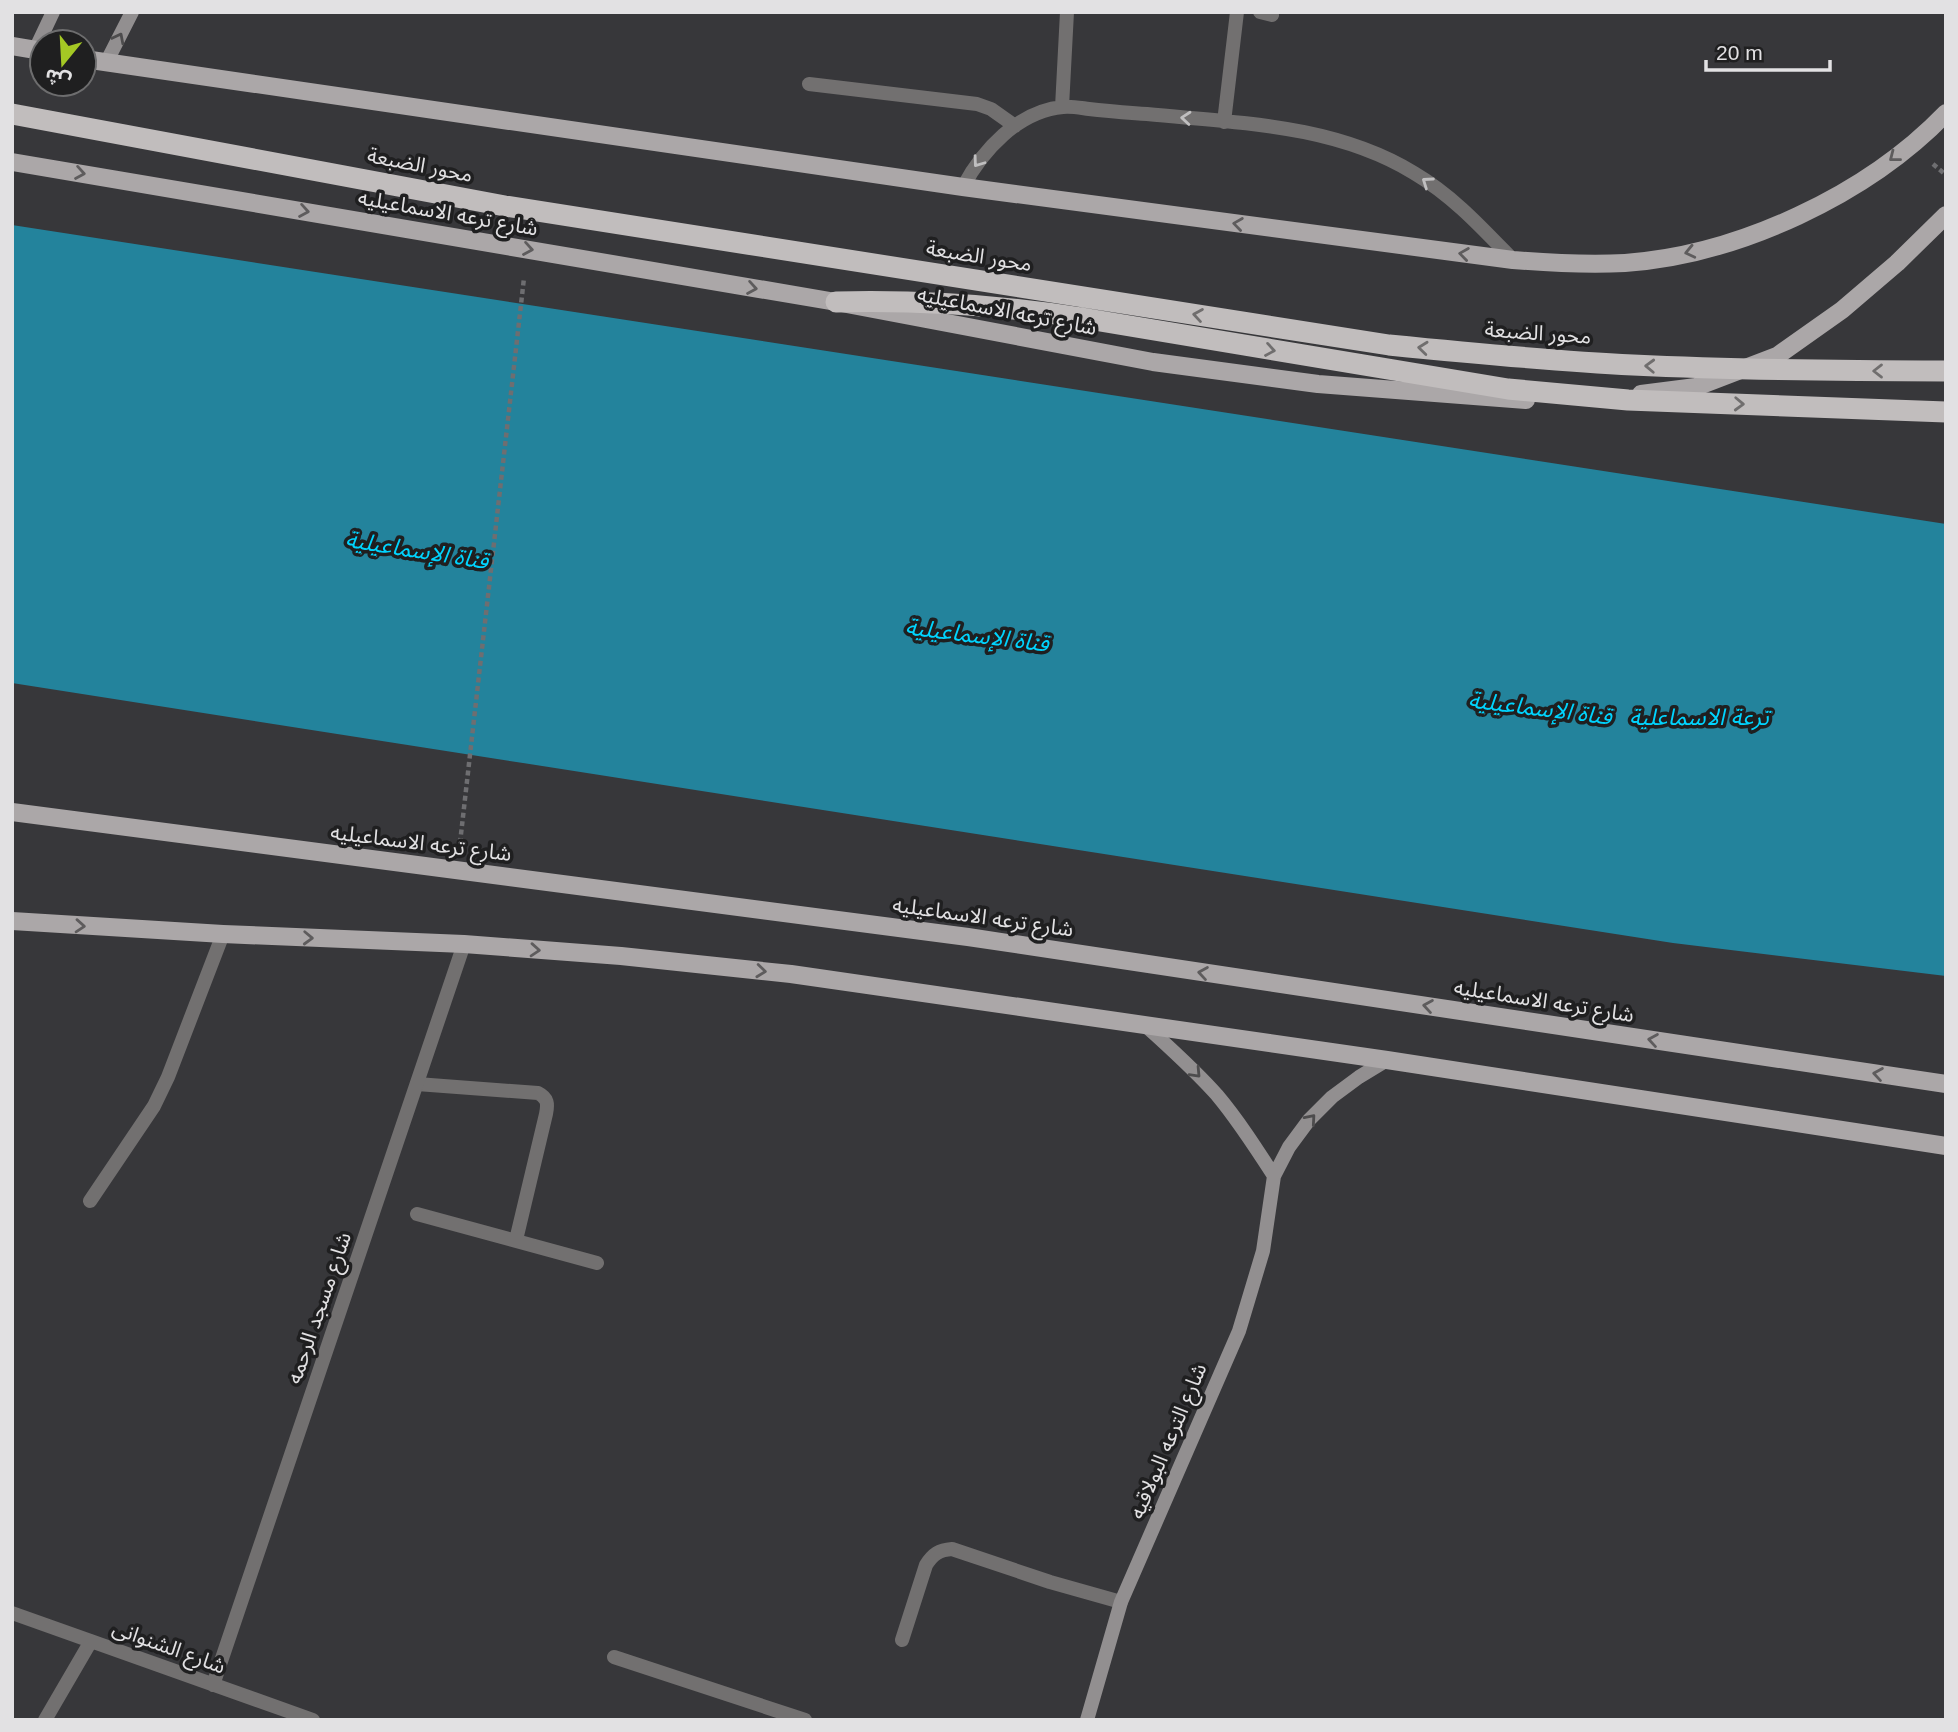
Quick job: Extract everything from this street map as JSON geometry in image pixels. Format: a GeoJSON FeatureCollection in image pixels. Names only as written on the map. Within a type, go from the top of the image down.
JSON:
{"type":"FeatureCollection","features":[{"type":"Feature","properties":{"kind":"highway","name":"محور الضبعة"},"geometry":{"type":"LineString","coordinates":[[12,114],[505,206],[1389,345],[1632,365],[1754,370],[1946,371]]}},
{"type":"Feature","properties":{"kind":"highway"},"geometry":{"type":"LineString","coordinates":[[836,302],[972,304],[1082,318],[1508,389],[1628,400],[1946,412]]}},
{"type":"Feature","properties":{"kind":"main road"},"geometry":{"type":"LineString","coordinates":[[98,62],[963,187],[1513,260],[1570,264],[1627,263],[1684,254],[1739,239],[1793,219],[1843,192],[1891,161],[1946,113]]}},
{"type":"Feature","properties":{"kind":"main road","name":"شارع ترعه الاسماعيليه"},"geometry":{"type":"LineString","coordinates":[[12,162],[836,302],[1153,362],[1318,384],[1533,401],[1613,397],[1696,387],[1777,356],[1842,310],[1946,215]]}},
{"type":"Feature","properties":{"kind":"main road","name":"شارع ترعه الاسماعيليه"},"geometry":{"type":"LineString","coordinates":[[12,812],[968,937],[1946,1084]]}},
{"type":"Feature","properties":{"kind":"main road"},"geometry":{"type":"LineString","coordinates":[[12,921],[223,934],[464,944],[621,956],[791,974],[1387,1060],[1946,1146]]}},
{"type":"Feature","properties":{"kind":"street"},"geometry":{"type":"LineString","coordinates":[[106,63],[132,12]]}},
{"type":"Feature","properties":{"kind":"street"},"geometry":{"type":"LineString","coordinates":[[1062,107],[1067,12]]}},
{"type":"Feature","properties":{"kind":"street"},"geometry":{"type":"LineString","coordinates":[[1224,122],[1237,12]]}},
{"type":"Feature","properties":{"kind":"street"},"geometry":{"type":"LineString","coordinates":[[809,85],[977,104],[991,109],[1015,126]]}},
{"type":"Feature","properties":{"kind":"street"},"geometry":{"type":"LineString","coordinates":[[963,187],[985,152],[1015,126],[1062,107],[1311,132],[1376,154],[1414,172],[1459,204],[1513,260]]}},
{"type":"Feature","properties":{"kind":"street"},"geometry":{"type":"LineString","coordinates":[[90,1201],[154,1106],[168,1077],[223,934]]}},
{"type":"Feature","properties":{"kind":"street","name":"شارع مسجد الرحمه"},"geometry":{"type":"LineString","coordinates":[[213,1685],[464,944]]}},
{"type":"Feature","properties":{"kind":"street"},"geometry":{"type":"LineString","coordinates":[[1146,1026],[1183,1059],[1217,1095],[1274,1176]]}},
{"type":"Feature","properties":{"kind":"street","name":"شارع الترعه البولاقيه"},"geometry":{"type":"LineString","coordinates":[[1087,1720],[1121,1602],[1239,1331],[1263,1251],[1274,1176],[1289,1147],[1316,1112],[1359,1077],[1387,1060]]}},
{"type":"Feature","properties":{"kind":"street"},"geometry":{"type":"LineString","coordinates":[[417,1084],[538,1093],[546,1100],[546,1114],[516,1240]]}},
{"type":"Feature","properties":{"kind":"street"},"geometry":{"type":"LineString","coordinates":[[417,1214],[597,1263]]}},
{"type":"Feature","properties":{"kind":"street"},"geometry":{"type":"LineString","coordinates":[[902,1640],[926,1565],[932,1556],[942,1550],[953,1549],[1049,1582],[1121,1602]]}},
{"type":"Feature","properties":{"kind":"street","name":"شارع الشنوانى"},"geometry":{"type":"LineString","coordinates":[[12,1613],[313,1720]]}},
{"type":"Feature","properties":{"kind":"street"},"geometry":{"type":"LineString","coordinates":[[45,1720],[91,1641]]}},
{"type":"Feature","properties":{"kind":"street"},"geometry":{"type":"LineString","coordinates":[[614,1657],[805,1720]]}},
{"type":"Feature","properties":{"kind":"path"},"geometry":{"type":"LineString","coordinates":[[460,841],[523,295]]}},
{"type":"Feature","properties":{"kind":"water","name":"ترعة الاسماعلية"},"geometry":{"type":"Polygon","coordinates":[[[12,225],[1946,524],[1946,976],[1673,943],[12,683],[12,225]]]}},
{"type":"Feature","properties":{"kind":"water label","name":"قناة الإسماعيلية"},"geometry":{"type":"Point","coordinates":[417,550]}},
{"type":"Feature","properties":{"kind":"water label","name":"قناة الإسماعيلية"},"geometry":{"type":"Point","coordinates":[977,635]}},
{"type":"Feature","properties":{"kind":"water label","name":"قناة الإسماعيلية"},"geometry":{"type":"Point","coordinates":[1540,708]}}]}
